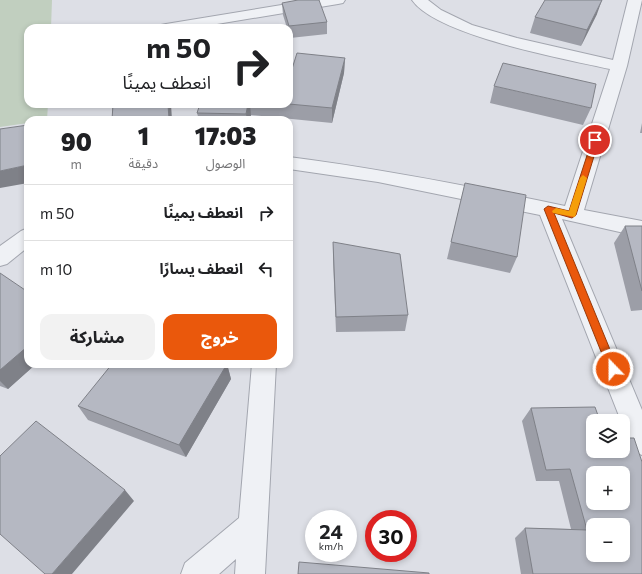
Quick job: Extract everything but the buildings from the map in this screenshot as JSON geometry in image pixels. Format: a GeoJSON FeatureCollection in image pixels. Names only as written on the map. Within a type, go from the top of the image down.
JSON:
{"type":"FeatureCollection","features":[{"type":"Feature","properties":{"kind":"street"},"geometry":{"type":"LineString","coordinates":[[191,24],[338,0]]}},
{"type":"Feature","properties":{"kind":"street"},"geometry":{"type":"LineString","coordinates":[[419,0],[436,13],[467,28],[514,42],[619,66]]}},
{"type":"Feature","properties":{"kind":"street"},"geometry":{"type":"LineString","coordinates":[[572,215],[619,66],[635,0]]}},
{"type":"Feature","properties":{"kind":"street"},"geometry":{"type":"LineString","coordinates":[[293,164],[384,176],[642,229]]}},
{"type":"Feature","properties":{"kind":"street"},"geometry":{"type":"LineString","coordinates":[[548,209],[642,442]]}},
{"type":"Feature","properties":{"kind":"street"},"geometry":{"type":"LineString","coordinates":[[0,258],[24,239]]}},
{"type":"Feature","properties":{"kind":"street"},"geometry":{"type":"LineString","coordinates":[[250,574],[264,368]]}},
{"type":"Feature","properties":{"kind":"street"},"geometry":{"type":"LineString","coordinates":[[196,574],[252,526]]}},
{"type":"Feature","properties":{"kind":"green space"},"geometry":{"type":"Polygon","coordinates":[[[0,0],[52,0],[51,24],[24,24],[24,108],[48,108],[47,116],[24,116],[24,124],[0,127],[0,0]]]}},
{"type":"Feature","properties":{"kind":"slow traffic"},"geometry":{"type":"LineString","coordinates":[[556,211],[572,215],[583,178]]}},
{"type":"Feature","properties":{"kind":"route"},"geometry":{"type":"LineString","coordinates":[[595,140],[572,215],[548,209],[613,369]]}}]}
